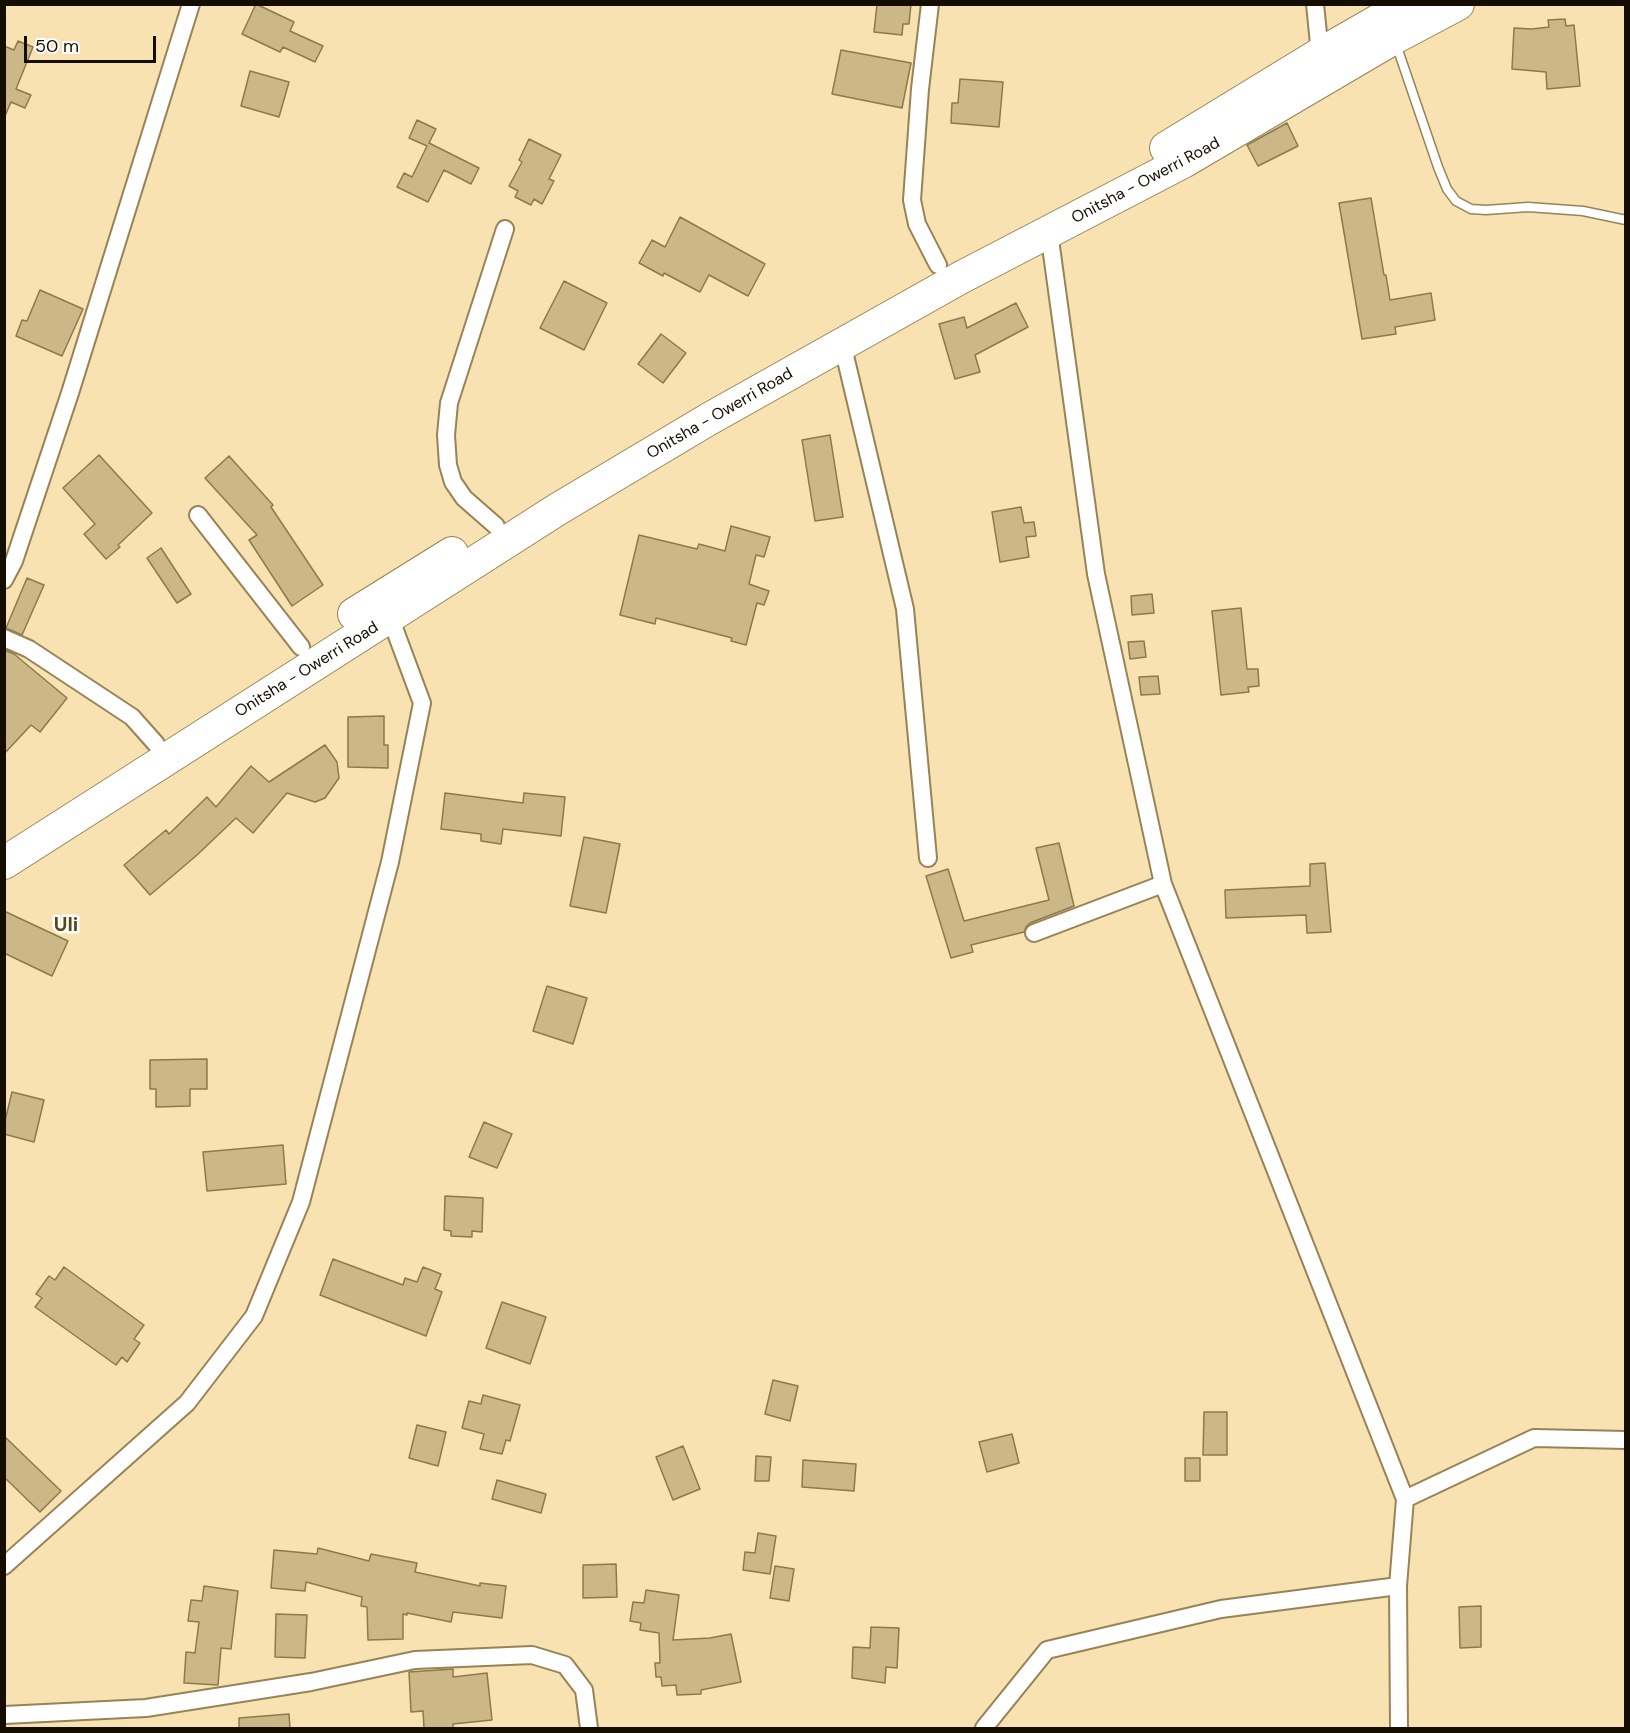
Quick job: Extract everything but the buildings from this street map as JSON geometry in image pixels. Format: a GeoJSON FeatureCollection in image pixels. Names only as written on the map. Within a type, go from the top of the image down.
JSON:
{"type":"FeatureCollection","features":[{"type":"Feature","properties":{"kind":"highway","name":"Onitsha - Owerri Road"},"geometry":{"type":"LineString","coordinates":[[4,842],[301,647],[496,526],[705,401],[938,265],[1174,144],[1320,54],[1407,4]]}},
{"type":"Feature","properties":{"kind":"highway","name":"Onitsha - Owerri Road"},"geometry":{"type":"LineString","coordinates":[[4,863],[568,503],[709,419],[960,278],[1183,162],[1272,112],[1394,38],[1458,4]]}},
{"type":"Feature","properties":{"kind":"street"},"geometry":{"type":"LineString","coordinates":[[4,580],[14,561],[70,393],[191,4]]}},
{"type":"Feature","properties":{"kind":"street"},"geometry":{"type":"LineString","coordinates":[[930,4],[920,88],[912,200],[917,224],[938,265]]}},
{"type":"Feature","properties":{"kind":"street"},"geometry":{"type":"LineString","coordinates":[[1315,4],[1320,54]]}},
{"type":"Feature","properties":{"kind":"street"},"geometry":{"type":"LineString","coordinates":[[496,526],[464,498],[453,482],[448,465],[446,435],[449,403],[505,229]]}},
{"type":"Feature","properties":{"kind":"street"},"geometry":{"type":"LineString","coordinates":[[1049,232],[1096,574],[1163,885],[1405,1499],[1398,1586],[1399,1728]]}},
{"type":"Feature","properties":{"kind":"street"},"geometry":{"type":"LineString","coordinates":[[842,344],[904,609],[928,858]]}},
{"type":"Feature","properties":{"kind":"street"},"geometry":{"type":"LineString","coordinates":[[198,515],[301,647]]}},
{"type":"Feature","properties":{"kind":"street"},"geometry":{"type":"LineString","coordinates":[[4,1566],[187,1403],[254,1316],[301,1202],[390,862],[422,703],[390,617]]}},
{"type":"Feature","properties":{"kind":"street"},"geometry":{"type":"LineString","coordinates":[[4,638],[29,649],[132,717],[156,744]]}},
{"type":"Feature","properties":{"kind":"street"},"geometry":{"type":"LineString","coordinates":[[1034,933],[1163,885]]}},
{"type":"Feature","properties":{"kind":"street"},"geometry":{"type":"LineString","coordinates":[[1405,1499],[1534,1438],[1626,1440]]}},
{"type":"Feature","properties":{"kind":"street"},"geometry":{"type":"LineString","coordinates":[[984,1728],[1047,1650],[1221,1610],[1398,1586]]}},
{"type":"Feature","properties":{"kind":"street"},"geometry":{"type":"LineString","coordinates":[[4,1715],[146,1708],[311,1682],[415,1660],[532,1655],[565,1665],[584,1690],[588,1728]]}},
{"type":"Feature","properties":{"kind":"lane"},"geometry":{"type":"LineString","coordinates":[[1394,38],[1438,167],[1447,189],[1456,201],[1471,209],[1550,208],[1583,211],[1626,220]]}},
{"type":"Feature","properties":{"kind":"district","name":"Uli"},"geometry":{"type":"Point","coordinates":[66,926]}}]}
